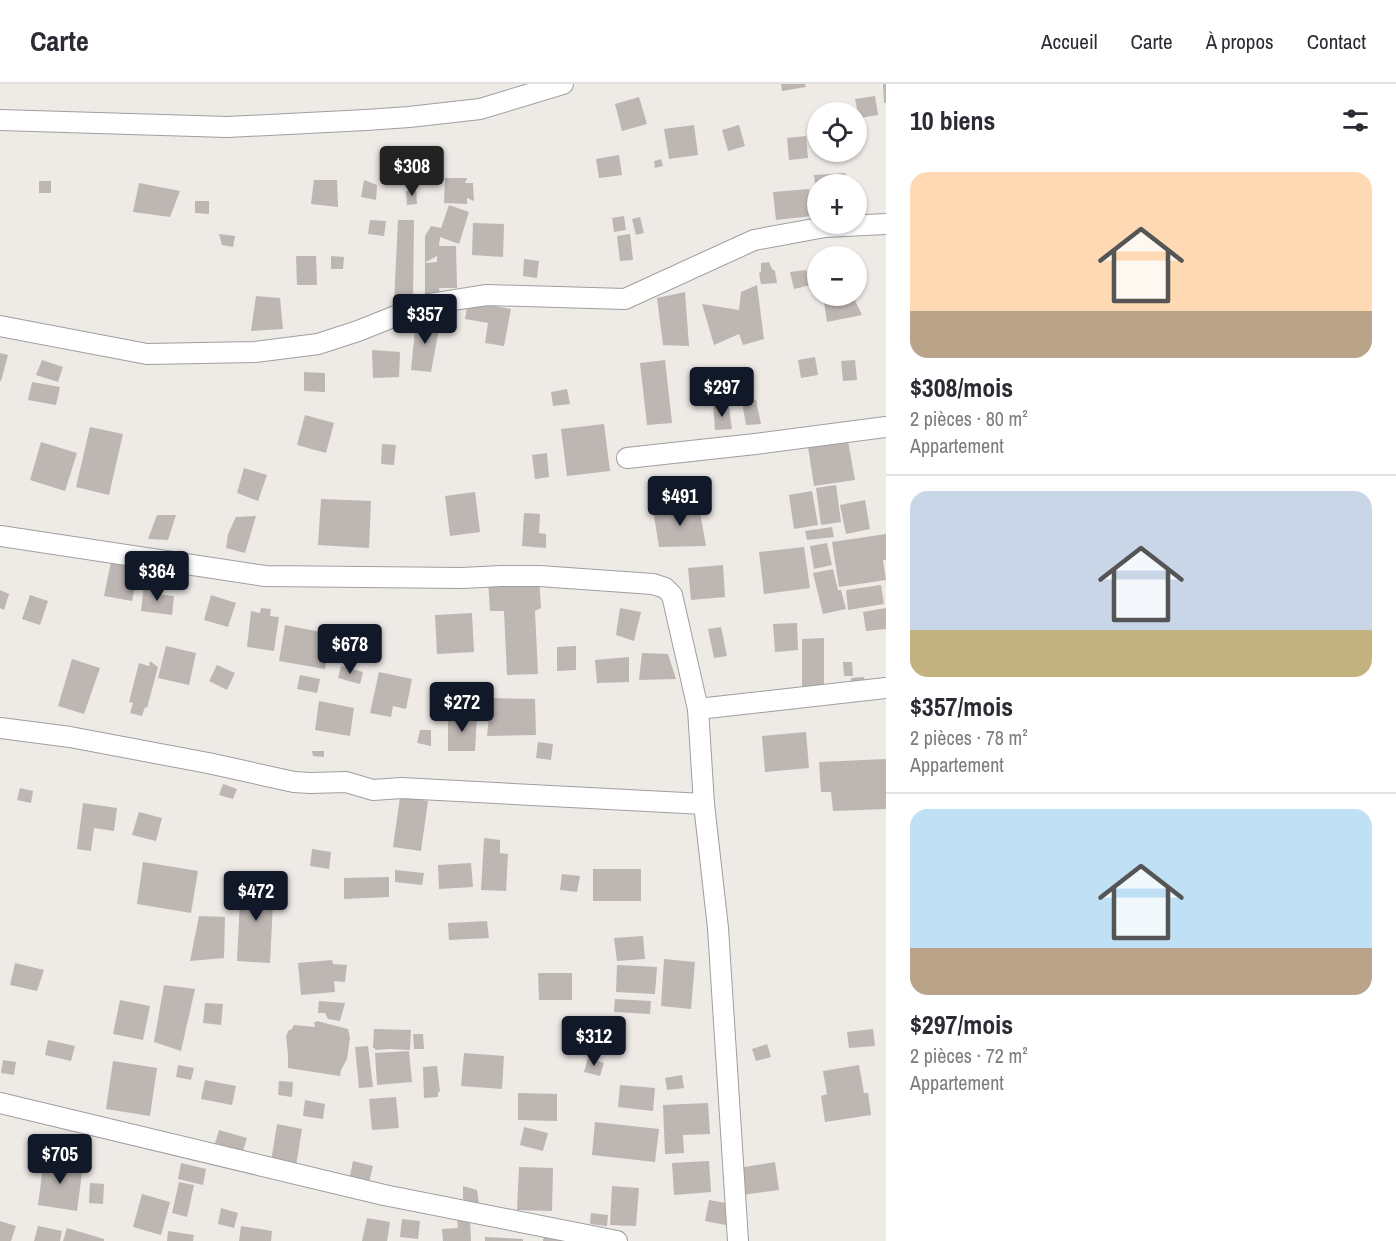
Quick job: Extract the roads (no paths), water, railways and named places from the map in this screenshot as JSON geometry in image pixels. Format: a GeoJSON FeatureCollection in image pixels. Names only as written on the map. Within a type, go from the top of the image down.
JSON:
{"type":"FeatureCollection","features":[{"type":"Feature","properties":{"kind":"street"},"geometry":{"type":"LineString","coordinates":[[0,120],[227,127],[366,120],[480,109],[563,84]]}},
{"type":"Feature","properties":{"kind":"street"},"geometry":{"type":"LineString","coordinates":[[0,326],[147,354],[255,352],[318,344],[358,332],[423,305],[454,300],[487,296],[625,299],[754,240],[825,227],[886,224]]}},
{"type":"Feature","properties":{"kind":"street"},"geometry":{"type":"LineString","coordinates":[[627,458],[886,427]]}},
{"type":"Feature","properties":{"kind":"street"},"geometry":{"type":"LineString","coordinates":[[0,536],[265,576],[462,578],[539,576],[653,584],[665,588],[672,595],[698,709],[704,804],[718,928],[738,1241]]}},
{"type":"Feature","properties":{"kind":"street"},"geometry":{"type":"LineString","coordinates":[[698,709],[886,688]]}},
{"type":"Feature","properties":{"kind":"street"},"geometry":{"type":"LineString","coordinates":[[0,728],[81,739],[294,782],[346,782],[373,790],[401,788],[704,804]]}},
{"type":"Feature","properties":{"kind":"street"},"geometry":{"type":"LineString","coordinates":[[0,1103],[384,1195],[616,1241]]}}]}
